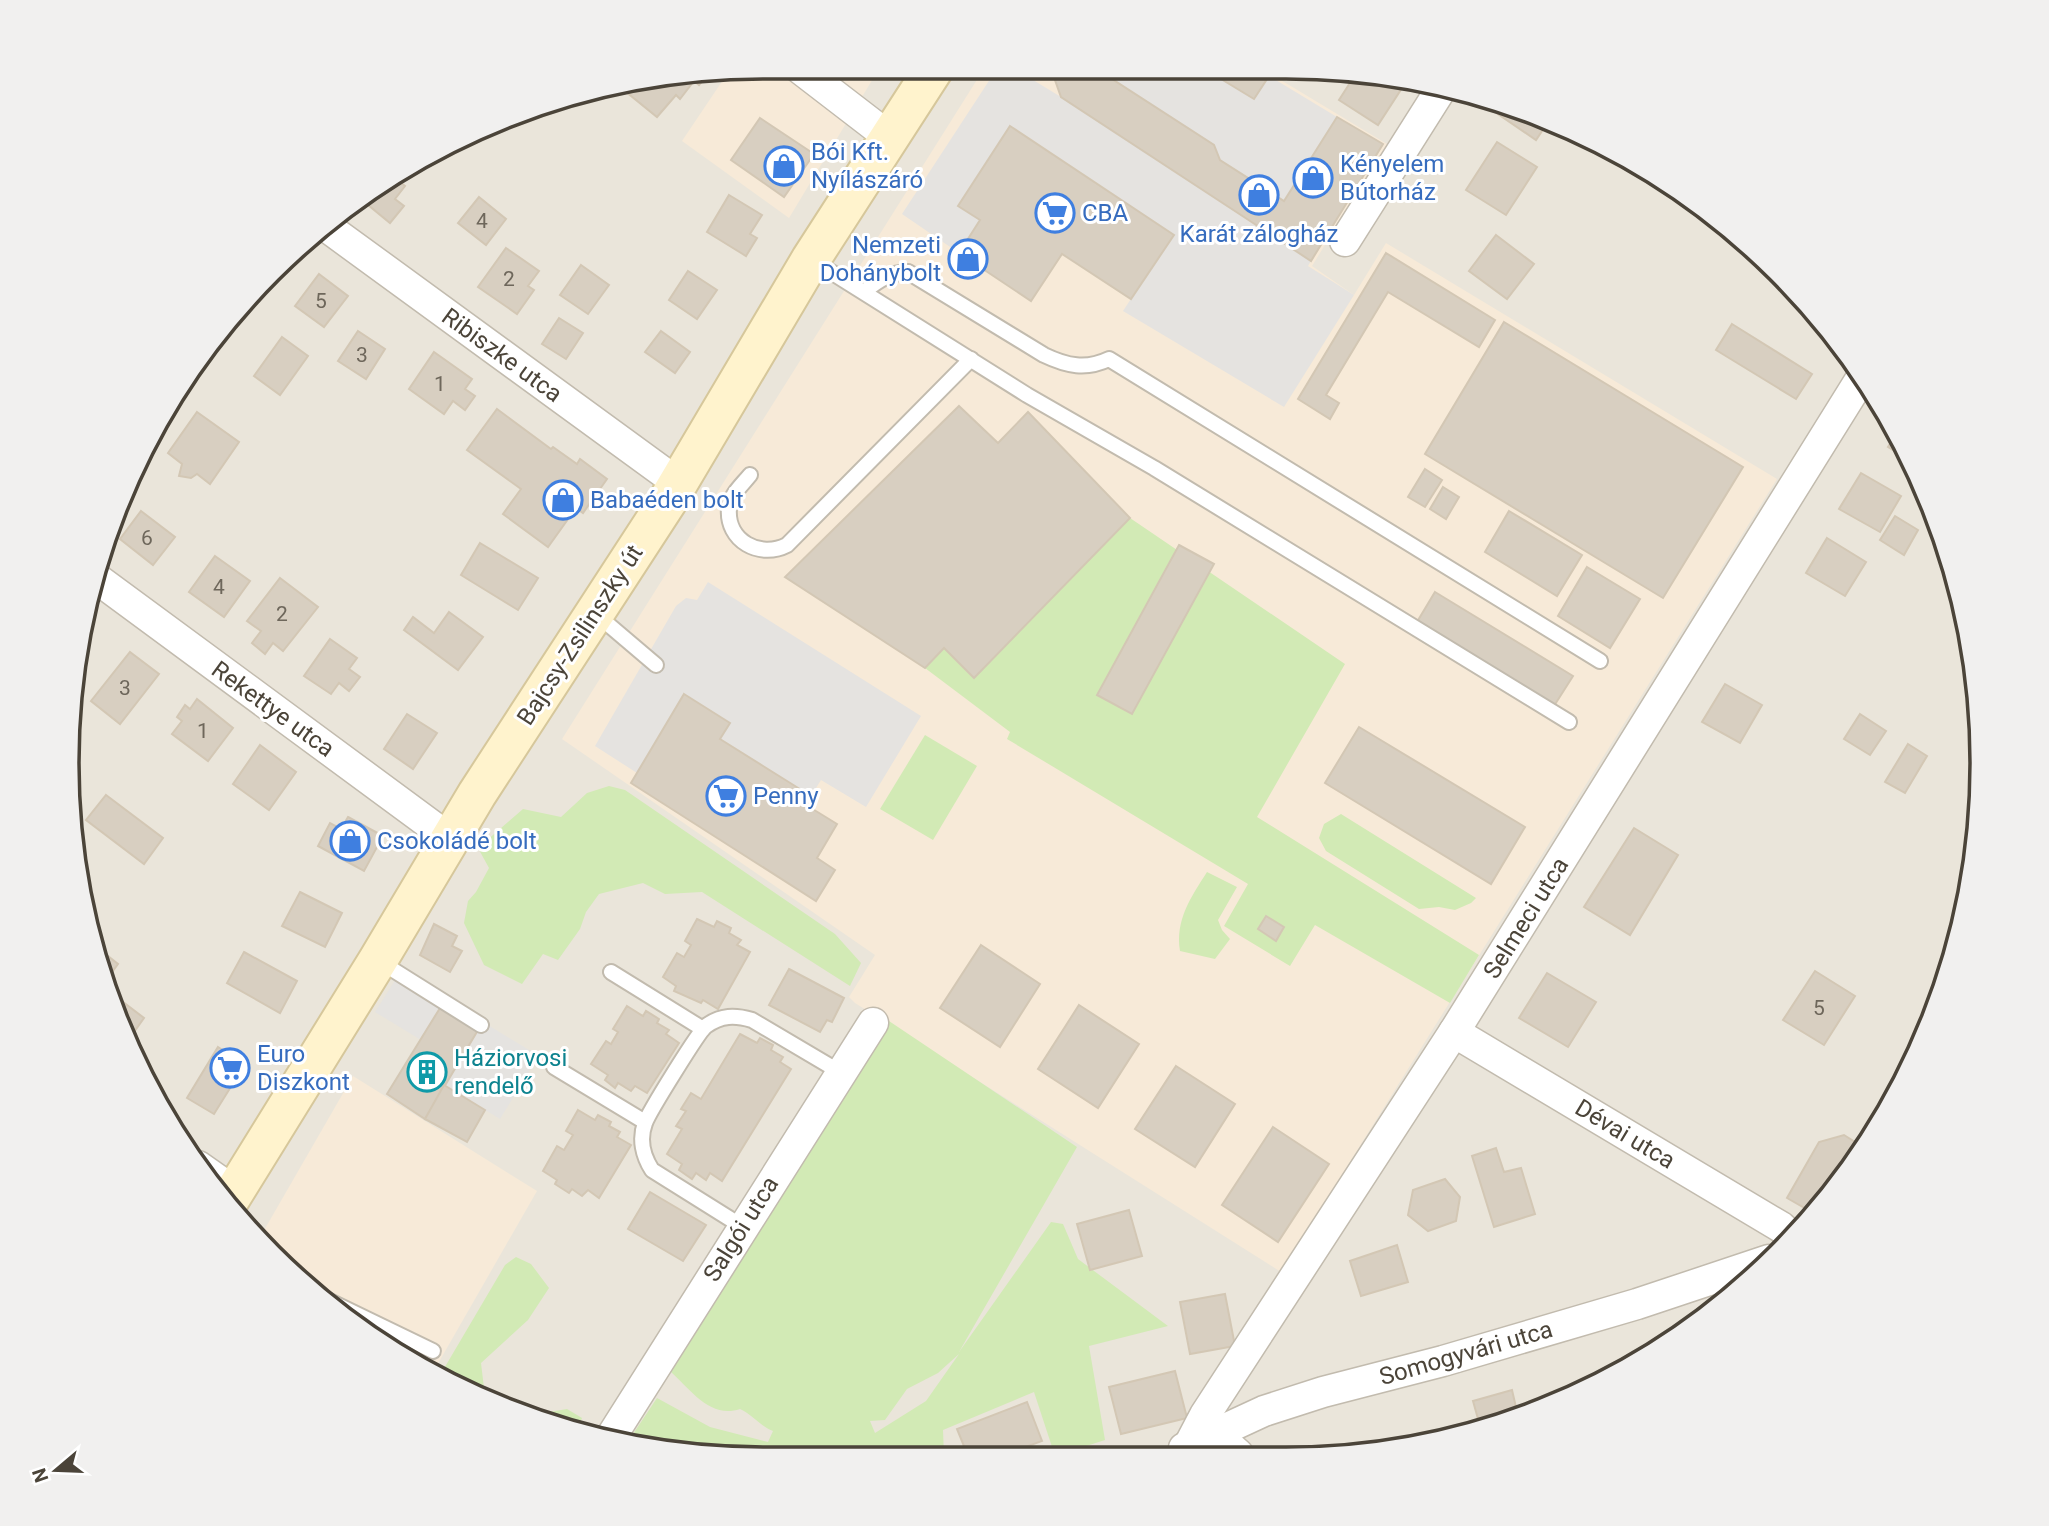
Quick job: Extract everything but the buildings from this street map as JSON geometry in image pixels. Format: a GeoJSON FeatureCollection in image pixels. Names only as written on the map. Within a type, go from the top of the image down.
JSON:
{"type":"FeatureCollection","features":[{"type":"Feature","properties":{"kind":"main road","name":"Bajcsy-Zsilinszky út"},"geometry":{"type":"LineString","coordinates":[[233,1195],[484,783],[678,483],[811,259],[927,79]]}},
{"type":"Feature","properties":{"kind":"street"},"geometry":{"type":"LineString","coordinates":[[814,79],[889,137]]}},
{"type":"Feature","properties":{"kind":"street"},"geometry":{"type":"LineString","coordinates":[[1345,241],[1437,96]]}},
{"type":"Feature","properties":{"kind":"street","name":"Ribiszke utca"},"geometry":{"type":"LineString","coordinates":[[332,232],[678,483]]}},
{"type":"Feature","properties":{"kind":"street","name":"Selmeci utca"},"geometry":{"type":"LineString","coordinates":[[1192,1442],[1454,1032],[1857,386]]}},
{"type":"Feature","properties":{"kind":"street","name":"Rekettye utca"},"geometry":{"type":"LineString","coordinates":[[103,584],[450,839]]}},
{"type":"Feature","properties":{"kind":"street","name":"Salgói utca"},"geometry":{"type":"LineString","coordinates":[[615,1431],[873,1023]]}},
{"type":"Feature","properties":{"kind":"street","name":"Dévai utca"},"geometry":{"type":"LineString","coordinates":[[1454,1032],[1785,1230]]}},
{"type":"Feature","properties":{"kind":"street","name":"Somogyvári utca"},"geometry":{"type":"LineString","coordinates":[[1192,1442],[1264,1412],[1323,1392],[1443,1361],[1637,1304],[1748,1267]]}},
{"type":"Feature","properties":{"kind":"street"},"geometry":{"type":"LineString","coordinates":[[1192,1442],[1211,1447]]}},
{"type":"Feature","properties":{"kind":"lane"},"geometry":{"type":"LineString","coordinates":[[811,259],[1569,722]]}},
{"type":"Feature","properties":{"kind":"lane"},"geometry":{"type":"LineString","coordinates":[[865,291],[882,277],[894,272],[908,272],[1044,355],[1064,364],[1097,365],[1110,359],[1600,661]]}},
{"type":"Feature","properties":{"kind":"lane"},"geometry":{"type":"LineString","coordinates":[[750,475],[733,495],[729,506],[730,521],[736,535],[750,546],[763,551],[787,545],[971,359]]}},
{"type":"Feature","properties":{"kind":"lane"},"geometry":{"type":"LineString","coordinates":[[595,614],[656,665]]}},
{"type":"Feature","properties":{"kind":"lane"},"geometry":{"type":"LineString","coordinates":[[377,960],[481,1026]]}},
{"type":"Feature","properties":{"kind":"lane"},"geometry":{"type":"LineString","coordinates":[[611,972],[703,1028]]}},
{"type":"Feature","properties":{"kind":"lane"},"geometry":{"type":"LineString","coordinates":[[743,1227],[652,1170],[645,1160],[645,1122],[703,1028],[727,1017],[752,1020],[840,1072]]}},
{"type":"Feature","properties":{"kind":"lane"},"geometry":{"type":"LineString","coordinates":[[554,1067],[645,1122]]}},
{"type":"Feature","properties":{"kind":"lane"},"geometry":{"type":"LineString","coordinates":[[361,1317],[433,1352]]}},
{"type":"Feature","properties":{"kind":"shaded area"},"geometry":{"type":"Polygon","coordinates":[[[873,79],[789,218],[682,141],[723,80],[873,79]]]}},
{"type":"Feature","properties":{"kind":"shaded area"},"geometry":{"type":"Polygon","coordinates":[[[977,79],[1279,79],[1387,144],[1312,266],[1354,295],[1386,243],[1777,479],[1281,1272],[855,1003],[849,997],[875,955],[562,739],[977,79]]]}},
{"type":"Feature","properties":{"kind":"shaded area","name":"CBA"},"geometry":{"type":"Polygon","coordinates":[[[990,79],[1032,79],[1311,261],[1308,266],[1354,295],[1284,407],[1123,311],[1173,235],[1011,126],[958,205],[980,220],[959,253],[902,214],[990,79]]]}},
{"type":"Feature","properties":{"kind":"shaded area"},"geometry":{"type":"Polygon","coordinates":[[[1110,79],[1221,79],[1254,99],[1267,79],[1274,79],[1337,117],[1284,201],[1220,160],[1214,145],[1110,79]]]}},
{"type":"Feature","properties":{"kind":"shaded area"},"geometry":{"type":"Polygon","coordinates":[[[718,80],[1331,80],[1419,92],[1463,102],[1506,115],[1589,149],[1666,194],[1703,220],[1770,279],[1829,346],[1879,421],[1900,460],[1934,543],[1947,586],[1957,630],[1969,718],[1969,808],[1964,852],[1947,940],[1934,983],[1900,1066],[1879,1105],[1829,1180],[1800,1214],[1770,1247],[1703,1306],[1628,1356],[1548,1395],[1463,1424],[1375,1441],[1286,1447],[718,1446],[630,1434],[586,1424],[543,1411],[460,1377],[421,1356],[346,1306],[279,1247],[220,1180],[170,1105],[149,1066],[115,983],[92,896],[80,808],[80,718],[92,630],[115,543],[149,460],[194,383],[220,346],[249,312],[279,279],[312,249],[346,220],[383,194],[460,149],[543,115],[630,92],[718,80]]]}},
{"type":"Feature","properties":{"kind":"shaded area"},"geometry":{"type":"Polygon","coordinates":[[[708,582],[921,716],[866,807],[821,780],[811,796],[720,739],[730,723],[684,694],[637,773],[595,746],[676,606],[686,598],[697,600],[708,582]]]}},
{"type":"Feature","properties":{"kind":"shaded area"},"geometry":{"type":"Polygon","coordinates":[[[399,974],[444,1002],[421,1040],[375,1012],[399,974]]]}},
{"type":"Feature","properties":{"kind":"shaded area"},"geometry":{"type":"Polygon","coordinates":[[[483,1022],[539,1056],[500,1119],[444,1085],[483,1022]]]}},
{"type":"Feature","properties":{"kind":"shaded area"},"geometry":{"type":"Polygon","coordinates":[[[353,1076],[537,1191],[437,1365],[346,1306],[264,1230],[353,1076]]]}},
{"type":"Feature","properties":{"kind":"green space"},"geometry":{"type":"Polygon","coordinates":[[[1130,518],[1345,664],[1257,817],[1479,955],[1450,1003],[1315,925],[1290,966],[1224,926],[1248,884],[1007,739],[1010,732],[925,668],[944,648],[974,678],[1130,518]]]}},
{"type":"Feature","properties":{"kind":"green space"},"geometry":{"type":"Polygon","coordinates":[[[925,735],[977,766],[933,840],[880,809],[925,735]]]}},
{"type":"Feature","properties":{"kind":"green space"},"geometry":{"type":"Polygon","coordinates":[[[609,786],[625,790],[835,934],[861,963],[850,986],[702,892],[665,894],[643,883],[599,894],[586,912],[580,929],[558,960],[543,954],[522,984],[484,965],[464,923],[468,901],[489,868],[478,848],[523,809],[561,817],[587,793],[609,786]]]}},
{"type":"Feature","properties":{"kind":"green space"},"geometry":{"type":"Polygon","coordinates":[[[1341,814],[1476,898],[1455,910],[1439,907],[1419,909],[1326,851],[1319,838],[1324,824],[1341,814]]]}},
{"type":"Feature","properties":{"kind":"green space"},"geometry":{"type":"Polygon","coordinates":[[[1207,872],[1237,887],[1218,920],[1230,939],[1215,959],[1180,951],[1182,919],[1207,872]]]}},
{"type":"Feature","properties":{"kind":"green space"},"geometry":{"type":"Polygon","coordinates":[[[886,1019],[1077,1147],[959,1352],[1051,1222],[1063,1224],[1078,1259],[1168,1326],[1089,1346],[1105,1440],[1083,1447],[1052,1447],[1034,1392],[943,1430],[944,1447],[718,1446],[633,1434],[657,1398],[710,1427],[768,1442],[773,1431],[749,1414],[740,1409],[719,1410],[693,1394],[670,1371],[886,1019]],[[959,1354],[938,1373],[907,1389],[885,1420],[870,1421],[875,1433],[926,1401],[959,1354]]]}},
{"type":"Feature","properties":{"kind":"green space"},"geometry":{"type":"Polygon","coordinates":[[[516,1257],[531,1264],[549,1288],[528,1320],[481,1363],[484,1388],[444,1368],[505,1265],[516,1257]]]}},
{"type":"Feature","properties":{"kind":"green space"},"geometry":{"type":"Polygon","coordinates":[[[567,1409],[582,1418],[580,1422],[547,1412],[567,1409]]]}},
{"type":"Feature","properties":{"kind":"place","name":"Bói Kft. Nyílászáró"},"geometry":{"type":"Point","coordinates":[784,166]}},
{"type":"Feature","properties":{"kind":"place","name":"Kényelem Bútorház"},"geometry":{"type":"Point","coordinates":[1313,178]}},
{"type":"Feature","properties":{"kind":"place","name":"Karát zálogház"},"geometry":{"type":"Point","coordinates":[1259,195]}},
{"type":"Feature","properties":{"kind":"place","name":"CBA"},"geometry":{"type":"Point","coordinates":[1055,213]}},
{"type":"Feature","properties":{"kind":"place","name":"Nemzeti Dohánybolt"},"geometry":{"type":"Point","coordinates":[968,259]}},
{"type":"Feature","properties":{"kind":"place","name":"Babaéden bolt"},"geometry":{"type":"Point","coordinates":[563,500]}},
{"type":"Feature","properties":{"kind":"place","name":"Penny"},"geometry":{"type":"Point","coordinates":[726,796]}},
{"type":"Feature","properties":{"kind":"place","name":"Csokoládé bolt"},"geometry":{"type":"Point","coordinates":[350,841]}},
{"type":"Feature","properties":{"kind":"place","name":"Euro Diszkont"},"geometry":{"type":"Point","coordinates":[230,1068]}},
{"type":"Feature","properties":{"kind":"place","name":"Háziorvosi rendelő"},"geometry":{"type":"Point","coordinates":[427,1072]}}]}
